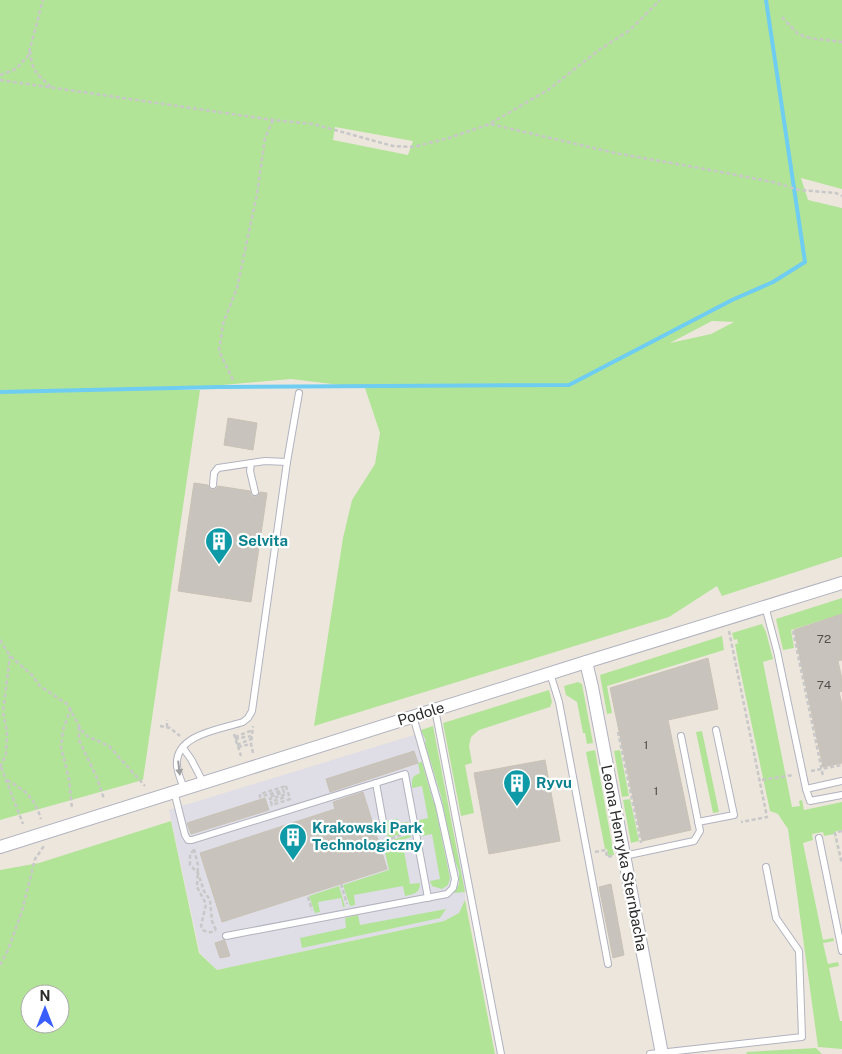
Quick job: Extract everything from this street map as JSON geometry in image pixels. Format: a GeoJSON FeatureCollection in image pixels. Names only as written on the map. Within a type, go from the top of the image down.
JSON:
{"type":"FeatureCollection","features":[{"type":"Feature","properties":{"kind":"street","name":"Podole"},"geometry":{"type":"LineString","coordinates":[[0,847],[435,709],[842,583]]}},
{"type":"Feature","properties":{"kind":"street","name":"Leona Henryka Sternbacha"},"geometry":{"type":"LineString","coordinates":[[586,662],[624,856],[658,1053]]}},
{"type":"Feature","properties":{"kind":"lane"},"geometry":{"type":"LineString","coordinates":[[299,393],[287,462],[251,712],[243,722],[205,733],[184,746],[178,756],[177,764],[184,835],[188,840],[192,840],[405,774],[428,898]]}},
{"type":"Feature","properties":{"kind":"lane"},"geometry":{"type":"LineString","coordinates":[[213,485],[214,473],[218,468],[226,465],[265,461],[287,462]]}},
{"type":"Feature","properties":{"kind":"lane"},"geometry":{"type":"LineString","coordinates":[[251,463],[250,471],[255,492]]}},
{"type":"Feature","properties":{"kind":"lane"},"geometry":{"type":"LineString","coordinates":[[765,606],[777,651],[810,801],[842,795]]}},
{"type":"Feature","properties":{"kind":"lane"},"geometry":{"type":"LineString","coordinates":[[550,673],[560,708],[608,964]]}},
{"type":"Feature","properties":{"kind":"lane"},"geometry":{"type":"LineString","coordinates":[[435,709],[501,1054]]}},
{"type":"Feature","properties":{"kind":"lane"},"geometry":{"type":"LineString","coordinates":[[226,936],[428,898],[446,894],[452,888],[455,879],[439,806],[413,716]]}},
{"type":"Feature","properties":{"kind":"lane"},"geometry":{"type":"LineString","coordinates":[[698,822],[734,815],[716,730]]}},
{"type":"Feature","properties":{"kind":"lane"},"geometry":{"type":"LineString","coordinates":[[624,856],[694,841],[700,831],[682,736]]}},
{"type":"Feature","properties":{"kind":"lane"},"geometry":{"type":"LineString","coordinates":[[184,746],[203,782]]}},
{"type":"Feature","properties":{"kind":"lane"},"geometry":{"type":"LineString","coordinates":[[806,789],[842,781]]}},
{"type":"Feature","properties":{"kind":"lane"},"geometry":{"type":"LineString","coordinates":[[376,783],[384,822]]}},
{"type":"Feature","properties":{"kind":"lane"},"geometry":{"type":"LineString","coordinates":[[819,838],[839,923],[842,951]]}},
{"type":"Feature","properties":{"kind":"lane"},"geometry":{"type":"LineString","coordinates":[[658,1053],[802,1037],[799,951],[776,918],[766,867]]}},
{"type":"Feature","properties":{"kind":"path"},"geometry":{"type":"LineString","coordinates":[[0,75],[16,69],[28,56],[43,0]]}},
{"type":"Feature","properties":{"kind":"path"},"geometry":{"type":"LineString","coordinates":[[0,80],[273,120],[314,124],[393,146],[413,147],[449,138],[490,124],[548,90],[599,50],[630,30],[660,0]]}},
{"type":"Feature","properties":{"kind":"path"},"geometry":{"type":"LineString","coordinates":[[782,17],[798,34],[810,38],[842,42]]}},
{"type":"Feature","properties":{"kind":"path"},"geometry":{"type":"LineString","coordinates":[[30,49],[31,64],[35,71],[52,88]]}},
{"type":"Feature","properties":{"kind":"path"},"geometry":{"type":"LineString","coordinates":[[233,380],[218,351],[223,324],[238,288],[258,194],[265,138],[273,120]]}},
{"type":"Feature","properties":{"kind":"path"},"geometry":{"type":"LineString","coordinates":[[490,124],[615,153],[705,168],[773,182],[799,190],[836,193],[842,196]]}},
{"type":"Feature","properties":{"kind":"path"},"geometry":{"type":"LineString","coordinates":[[729,631],[761,780],[769,779]]}},
{"type":"Feature","properties":{"kind":"path"},"geometry":{"type":"LineString","coordinates":[[793,631],[825,785]]}},
{"type":"Feature","properties":{"kind":"path"},"geometry":{"type":"LineString","coordinates":[[0,640],[10,656],[32,675],[40,686],[71,708],[87,736],[109,746],[141,780],[144,786]]}},
{"type":"Feature","properties":{"kind":"path"},"geometry":{"type":"LineString","coordinates":[[10,656],[3,712],[7,732],[6,754],[0,766],[23,824]]}},
{"type":"Feature","properties":{"kind":"path"},"geometry":{"type":"LineString","coordinates":[[71,708],[63,730],[61,747],[69,779],[72,809]]}},
{"type":"Feature","properties":{"kind":"path"},"geometry":{"type":"LineString","coordinates":[[166,727],[167,720]]}},
{"type":"Feature","properties":{"kind":"path"},"geometry":{"type":"LineString","coordinates":[[79,725],[79,740],[97,778],[104,799]]}},
{"type":"Feature","properties":{"kind":"path"},"geometry":{"type":"LineString","coordinates":[[160,726],[176,732],[184,746]]}},
{"type":"Feature","properties":{"kind":"path"},"geometry":{"type":"LineString","coordinates":[[253,726],[251,744],[253,752]]}},
{"type":"Feature","properties":{"kind":"path"},"geometry":{"type":"LineString","coordinates":[[159,730],[166,727]]}},
{"type":"Feature","properties":{"kind":"path"},"geometry":{"type":"LineString","coordinates":[[618,732],[641,843]]}},
{"type":"Feature","properties":{"kind":"path"},"geometry":{"type":"LineString","coordinates":[[241,756],[235,737],[252,737]]}},
{"type":"Feature","properties":{"kind":"path"},"geometry":{"type":"LineString","coordinates":[[238,746],[252,737]]}},
{"type":"Feature","properties":{"kind":"path"},"geometry":{"type":"LineString","coordinates":[[238,746],[251,744]]}},
{"type":"Feature","properties":{"kind":"path"},"geometry":{"type":"LineString","coordinates":[[6,779],[24,790],[36,804],[41,819]]}},
{"type":"Feature","properties":{"kind":"path"},"geometry":{"type":"LineString","coordinates":[[286,786],[290,799],[272,805],[271,802],[285,797],[284,795],[270,799],[270,797],[284,792],[283,790],[260,797],[260,794],[286,786]]}},
{"type":"Feature","properties":{"kind":"path"},"geometry":{"type":"LineString","coordinates":[[379,843],[416,831]]}},
{"type":"Feature","properties":{"kind":"path"},"geometry":{"type":"LineString","coordinates":[[842,831],[835,833],[842,864]]}},
{"type":"Feature","properties":{"kind":"path"},"geometry":{"type":"LineString","coordinates":[[192,840],[198,865],[197,887],[206,904],[201,926],[203,930],[208,932],[216,930]]}},
{"type":"Feature","properties":{"kind":"path"},"geometry":{"type":"LineString","coordinates":[[0,965],[8,950],[22,911],[35,859],[44,846]]}},
{"type":"Feature","properties":{"kind":"path"},"geometry":{"type":"LineString","coordinates":[[194,850],[190,854],[190,865],[198,873],[212,905],[212,921],[216,930],[226,936]]}},
{"type":"Feature","properties":{"kind":"path"},"geometry":{"type":"LineString","coordinates":[[606,850],[607,857]]}},
{"type":"Feature","properties":{"kind":"path"},"geometry":{"type":"LineString","coordinates":[[341,884],[349,913]]}},
{"type":"Feature","properties":{"kind":"path"},"geometry":{"type":"LineString","coordinates":[[308,897],[315,919]]}},
{"type":"Feature","properties":{"kind":"shaded area"},"geometry":{"type":"Polygon","coordinates":[[[427,731],[465,880],[465,900],[459,913],[444,921],[217,970],[200,953],[169,810],[427,731]]]}},
{"type":"Feature","properties":{"kind":"green space"},"geometry":{"type":"Polygon","coordinates":[[[0,0],[842,0],[842,189],[801,178],[808,200],[842,208],[842,557],[722,596],[717,586],[669,617],[314,726],[343,538],[352,500],[375,464],[380,433],[365,388],[291,379],[167,390],[200,390],[143,780],[0,820],[0,0]],[[335,127],[333,140],[408,155],[413,141],[335,127]],[[712,321],[670,343],[711,334],[734,322],[712,321]]]}},
{"type":"Feature","properties":{"kind":"green space"},"geometry":{"type":"Polygon","coordinates":[[[842,598],[842,614],[791,630],[794,648],[783,650],[776,619],[842,598]]]}},
{"type":"Feature","properties":{"kind":"green space"},"geometry":{"type":"Polygon","coordinates":[[[762,624],[773,659],[763,662],[792,807],[800,806],[799,801],[802,800],[804,810],[842,802],[842,830],[834,832],[842,873],[834,834],[824,836],[823,832],[812,834],[813,840],[803,843],[823,940],[833,938],[834,941],[823,943],[828,964],[838,962],[839,966],[829,968],[840,1021],[842,1021],[842,1049],[818,1047],[788,829],[778,814],[770,811],[735,644],[740,643],[738,643],[737,639],[734,640],[732,633],[762,624]]]}},
{"type":"Feature","properties":{"kind":"green space"},"geometry":{"type":"Polygon","coordinates":[[[722,636],[724,650],[607,686],[612,713],[607,714],[600,675],[722,636]]]}},
{"type":"Feature","properties":{"kind":"green space"},"geometry":{"type":"Polygon","coordinates":[[[578,682],[582,684],[593,743],[587,744],[577,702],[566,695],[564,686],[578,682]]]}},
{"type":"Feature","properties":{"kind":"green space"},"geometry":{"type":"Polygon","coordinates":[[[549,690],[552,702],[550,707],[479,730],[471,737],[469,746],[472,763],[465,765],[474,813],[461,816],[443,723],[549,690]]]}},
{"type":"Feature","properties":{"kind":"green space"},"geometry":{"type":"Polygon","coordinates":[[[433,726],[465,892],[454,893],[459,884],[459,872],[453,855],[441,796],[426,741],[421,730],[433,726]]]}},
{"type":"Feature","properties":{"kind":"green space"},"geometry":{"type":"Polygon","coordinates":[[[702,731],[719,812],[713,813],[696,732],[702,731]]]}},
{"type":"Feature","properties":{"kind":"green space"},"geometry":{"type":"Polygon","coordinates":[[[595,750],[614,855],[608,856],[586,752],[595,750]]]}},
{"type":"Feature","properties":{"kind":"green space"},"geometry":{"type":"Polygon","coordinates":[[[620,750],[629,796],[622,797],[614,751],[620,750]]]}},
{"type":"Feature","properties":{"kind":"green space"},"geometry":{"type":"Polygon","coordinates":[[[422,762],[434,801],[450,878],[448,885],[442,889],[432,886],[430,881],[440,879],[432,834],[422,836],[419,820],[428,818],[422,786],[412,788],[414,776],[420,773],[418,763],[422,762]]]}},
{"type":"Feature","properties":{"kind":"green space"},"geometry":{"type":"Polygon","coordinates":[[[630,799],[639,841],[631,843],[623,800],[630,799]]]}},
{"type":"Feature","properties":{"kind":"green space"},"geometry":{"type":"Polygon","coordinates":[[[398,819],[399,823],[409,822],[410,831],[388,838],[385,821],[398,819]]]}},
{"type":"Feature","properties":{"kind":"green space"},"geometry":{"type":"Polygon","coordinates":[[[171,821],[199,953],[217,970],[444,921],[459,913],[465,900],[495,1054],[0,1054],[0,870],[39,863],[171,821]]]}},
{"type":"Feature","properties":{"kind":"green space"},"geometry":{"type":"Polygon","coordinates":[[[411,834],[411,837],[402,840],[410,884],[420,883],[418,891],[405,896],[403,886],[354,895],[355,905],[350,906],[343,885],[389,870],[383,843],[411,834]]]}},
{"type":"Feature","properties":{"kind":"green space"},"geometry":{"type":"Polygon","coordinates":[[[339,886],[345,907],[343,907],[341,898],[318,902],[320,912],[315,913],[309,896],[339,886]]]}},
{"type":"Feature","properties":{"kind":"green space"},"geometry":{"type":"Polygon","coordinates":[[[446,909],[440,918],[302,948],[300,938],[346,928],[345,918],[358,915],[360,925],[446,909]]]}},
{"type":"Feature","properties":{"kind":"green space"},"geometry":{"type":"Polygon","coordinates":[[[816,1048],[822,1054],[747,1054],[746,1052],[816,1048]]]}},
{"type":"Feature","properties":{"kind":"building"},"geometry":{"type":"Polygon","coordinates":[[[228,418],[257,423],[253,450],[224,445],[228,418]]]}},
{"type":"Feature","properties":{"kind":"building","name":"Selvita"},"geometry":{"type":"Polygon","coordinates":[[[194,483],[208,485],[212,490],[218,486],[250,491],[254,497],[258,496],[260,492],[267,493],[251,602],[178,591],[194,483]]]}},
{"type":"Feature","properties":{"kind":"building"},"geometry":{"type":"Polygon","coordinates":[[[842,614],[842,660],[838,661],[842,679],[842,691],[839,692],[842,704],[842,763],[823,767],[794,630],[842,614]]]}},
{"type":"Feature","properties":{"kind":"building"},"geometry":{"type":"Polygon","coordinates":[[[708,658],[718,709],[668,720],[691,830],[642,841],[610,688],[708,658]]]}},
{"type":"Feature","properties":{"kind":"building"},"geometry":{"type":"Polygon","coordinates":[[[414,751],[418,763],[330,792],[326,779],[414,751]]]}},
{"type":"Feature","properties":{"kind":"building","name":"Ryvu"},"geometry":{"type":"Polygon","coordinates":[[[545,760],[560,841],[489,854],[474,773],[545,760]]]}},
{"type":"Feature","properties":{"kind":"building","name":"Krakowski Park Technologiczny"},"geometry":{"type":"Polygon","coordinates":[[[363,792],[387,869],[222,922],[200,853],[335,809],[333,802],[363,792]]]}},
{"type":"Feature","properties":{"kind":"building"},"geometry":{"type":"Polygon","coordinates":[[[265,798],[269,810],[191,834],[187,823],[265,798]]]}},
{"type":"Feature","properties":{"kind":"building"},"geometry":{"type":"Polygon","coordinates":[[[611,884],[624,955],[613,958],[599,887],[611,884]]]}},
{"type":"Feature","properties":{"kind":"building"},"geometry":{"type":"Polygon","coordinates":[[[224,940],[230,956],[220,958],[215,943],[224,940]]]}},
{"type":"Feature","properties":{"kind":"waterway"},"geometry":{"type":"LineString","coordinates":[[0,392],[219,387],[569,385],[732,300],[773,282],[805,262],[766,0]]}},
{"type":"Feature","properties":{"kind":"place","name":"Selvita"},"geometry":{"type":"Point","coordinates":[219,565]}},
{"type":"Feature","properties":{"kind":"place","name":"Ryvu"},"geometry":{"type":"Point","coordinates":[517,807]}},
{"type":"Feature","properties":{"kind":"place","name":"Krakowski Park Technologiczny"},"geometry":{"type":"Point","coordinates":[293,861]}}]}
